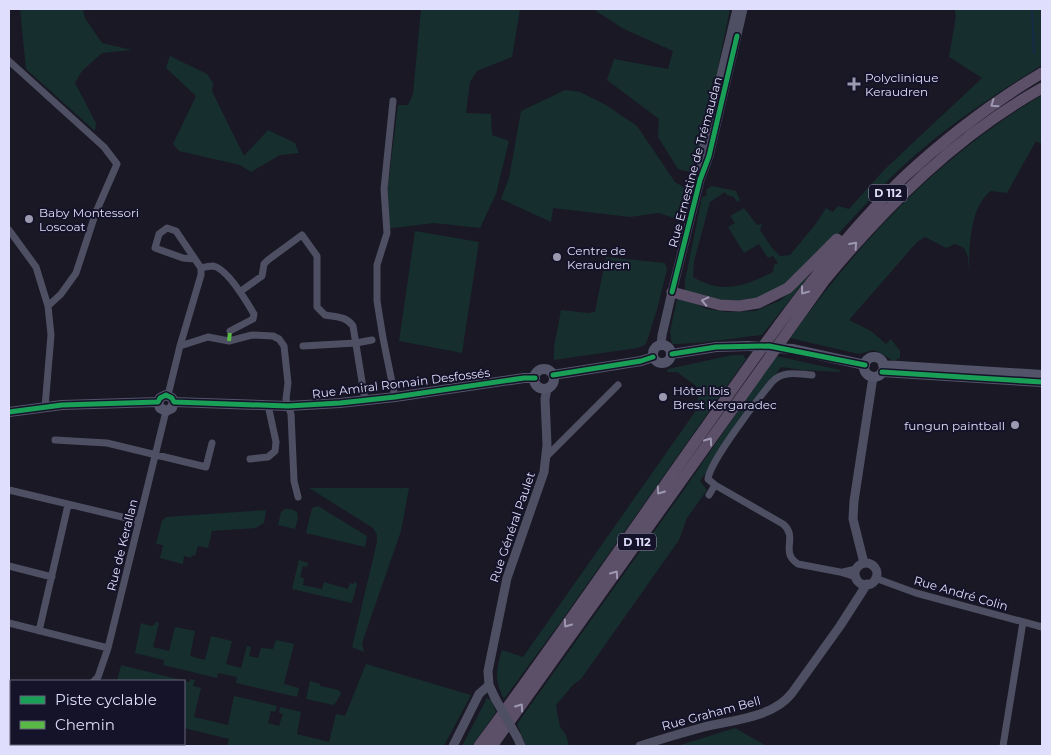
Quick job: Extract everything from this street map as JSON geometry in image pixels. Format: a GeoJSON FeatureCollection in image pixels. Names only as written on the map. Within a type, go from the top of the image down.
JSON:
{"type":"FeatureCollection","features":[{"type":"Feature","properties":{"kind":"highway","name":"D 112"},"geometry":{"type":"LineString","coordinates":[[479,746],[785,316],[846,239],[902,178],[995,103],[1042,73]]}},
{"type":"Feature","properties":{"kind":"highway","name":"D 112"},"geometry":{"type":"LineString","coordinates":[[492,746],[782,339],[854,244],[915,182],[978,130],[1042,88]]}},
{"type":"Feature","properties":{"kind":"highway"},"geometry":{"type":"LineString","coordinates":[[672,292],[720,305],[739,306],[758,303],[788,288],[902,178]]}},
{"type":"Feature","properties":{"kind":"main road"},"geometry":{"type":"LineString","coordinates":[[553,375],[553,383],[544,392],[536,384],[535,378],[538,372],[544,370],[553,375],[641,361],[653,356],[656,348],[662,345],[667,346],[672,354]]}},
{"type":"Feature","properties":{"kind":"main road"},"geometry":{"type":"LineString","coordinates":[[672,354],[716,347],[748,346],[792,349],[865,365]]}},
{"type":"Feature","properties":{"kind":"main road"},"geometry":{"type":"LineString","coordinates":[[653,356],[656,361],[663,363],[670,360],[672,354]]}},
{"type":"Feature","properties":{"kind":"main road"},"geometry":{"type":"LineString","coordinates":[[880,371],[880,360],[874,358],[868,360],[865,365],[867,374],[880,371],[1042,375]]}},
{"type":"Feature","properties":{"kind":"main road"},"geometry":{"type":"LineString","coordinates":[[880,371],[1042,382]]}},
{"type":"Feature","properties":{"kind":"main road","name":"Rue Amiral Romain Desfossés"},"geometry":{"type":"LineString","coordinates":[[171,399],[288,406],[365,400],[535,378]]}},
{"type":"Feature","properties":{"kind":"main road"},"geometry":{"type":"LineString","coordinates":[[162,396],[171,399],[172,408],[166,411],[160,408],[158,402],[162,396]]}},
{"type":"Feature","properties":{"kind":"main road"},"geometry":{"type":"LineString","coordinates":[[9,412],[46,407],[158,402]]}},
{"type":"Feature","properties":{"kind":"street","name":"Rue Ernestine de Trémaudan"},"geometry":{"type":"LineString","coordinates":[[700,180],[702,154],[737,9]]}},
{"type":"Feature","properties":{"kind":"street","name":"Rue Ernestine de Trémaudan"},"geometry":{"type":"LineString","coordinates":[[662,345],[662,336],[672,292],[700,180],[709,156],[743,9]]}},
{"type":"Feature","properties":{"kind":"street"},"geometry":{"type":"LineString","coordinates":[[9,61],[104,147],[117,164],[96,212],[76,273],[61,294],[48,306]]}},
{"type":"Feature","properties":{"kind":"street"},"geometry":{"type":"LineString","coordinates":[[392,101],[384,189],[387,233],[377,266],[377,283],[383,338],[395,396]]}},
{"type":"Feature","properties":{"kind":"street"},"geometry":{"type":"LineString","coordinates":[[171,399],[180,346],[201,275],[201,268],[176,231],[168,228],[159,234],[155,248],[183,258],[194,259]]}},
{"type":"Feature","properties":{"kind":"street"},"geometry":{"type":"LineString","coordinates":[[9,230],[36,267],[48,306],[51,335],[46,407]]}},
{"type":"Feature","properties":{"kind":"street"},"geometry":{"type":"LineString","coordinates":[[241,291],[262,276],[264,264],[268,260],[302,235],[317,256],[317,307],[325,316],[344,318],[349,320],[353,326],[365,400]]}},
{"type":"Feature","properties":{"kind":"street"},"geometry":{"type":"LineString","coordinates":[[201,268],[211,266],[219,268],[241,291],[254,314],[253,319],[230,331]]}},
{"type":"Feature","properties":{"kind":"street"},"geometry":{"type":"LineString","coordinates":[[180,346],[208,337],[228,341],[252,334],[273,336],[279,339],[284,346],[285,354],[288,383],[286,399],[291,414],[294,481],[298,497]]}},
{"type":"Feature","properties":{"kind":"street"},"geometry":{"type":"LineString","coordinates":[[303,346],[356,343],[372,340]]}},
{"type":"Feature","properties":{"kind":"street"},"geometry":{"type":"LineString","coordinates":[[856,576],[864,563],[853,519],[854,501],[880,371]]}},
{"type":"Feature","properties":{"kind":"street"},"geometry":{"type":"LineString","coordinates":[[812,375],[784,374],[772,382],[731,437],[711,468],[708,479],[715,485],[788,527],[790,537],[789,553],[793,561],[810,567],[856,576],[867,584],[875,578],[875,569],[870,564],[864,563]]}},
{"type":"Feature","properties":{"kind":"street"},"geometry":{"type":"LineString","coordinates":[[546,457],[618,385]]}},
{"type":"Feature","properties":{"kind":"street","name":"Rue Général Paulet"},"geometry":{"type":"LineString","coordinates":[[521,746],[489,685],[488,671],[507,578],[540,484],[546,457],[544,392]]}},
{"type":"Feature","properties":{"kind":"street"},"geometry":{"type":"LineString","coordinates":[[250,459],[268,457],[275,452],[276,442],[268,405]]}},
{"type":"Feature","properties":{"kind":"street","name":"Rue de Kerallan"},"geometry":{"type":"LineString","coordinates":[[95,680],[98,677],[108,648],[166,411]]}},
{"type":"Feature","properties":{"kind":"street"},"geometry":{"type":"LineString","coordinates":[[55,440],[106,443],[206,467],[212,443]]}},
{"type":"Feature","properties":{"kind":"street"},"geometry":{"type":"LineString","coordinates":[[709,495],[715,485]]}},
{"type":"Feature","properties":{"kind":"street"},"geometry":{"type":"LineString","coordinates":[[9,490],[139,521]]}},
{"type":"Feature","properties":{"kind":"street"},"geometry":{"type":"LineString","coordinates":[[39,630],[68,505]]}},
{"type":"Feature","properties":{"kind":"street"},"geometry":{"type":"LineString","coordinates":[[9,566],[52,577]]}},
{"type":"Feature","properties":{"kind":"street","name":"Rue Graham Bell"},"geometry":{"type":"LineString","coordinates":[[855,603],[856,576]]}},
{"type":"Feature","properties":{"kind":"street","name":"Rue André Colin"},"geometry":{"type":"LineString","coordinates":[[875,578],[916,593],[1042,627]]}},
{"type":"Feature","properties":{"kind":"street","name":"Rue Graham Bell"},"geometry":{"type":"LineString","coordinates":[[640,746],[703,727],[760,714],[784,703],[802,680],[867,584]]}},
{"type":"Feature","properties":{"kind":"street"},"geometry":{"type":"LineString","coordinates":[[1003,746],[1023,622]]}},
{"type":"Feature","properties":{"kind":"street"},"geometry":{"type":"LineString","coordinates":[[9,623],[108,648]]}},
{"type":"Feature","properties":{"kind":"street"},"geometry":{"type":"LineString","coordinates":[[454,746],[479,694],[489,685]]}},
{"type":"Feature","properties":{"kind":"green space"},"geometry":{"type":"Polygon","coordinates":[[[20,9],[83,9],[85,18],[102,43],[132,50],[102,53],[82,71],[75,83],[96,123],[95,131],[26,69],[20,9]]]}},
{"type":"Feature","properties":{"kind":"green space"},"geometry":{"type":"Polygon","coordinates":[[[421,9],[520,9],[512,57],[477,71],[470,82],[466,113],[491,114],[492,135],[509,141],[496,194],[480,228],[434,223],[385,229],[383,187],[389,177],[398,105],[408,105],[413,94],[421,9]]]}},
{"type":"Feature","properties":{"kind":"green space"},"geometry":{"type":"Polygon","coordinates":[[[593,9],[730,9],[712,97],[693,173],[678,169],[658,137],[659,119],[607,80],[614,59],[668,69],[673,51],[622,28],[593,9]]]}},
{"type":"Feature","properties":{"kind":"green space"},"geometry":{"type":"Polygon","coordinates":[[[954,9],[1042,9],[1042,65],[971,112],[920,151],[892,177],[821,251],[793,278],[776,291],[753,300],[733,301],[704,297],[685,291],[685,281],[702,197],[706,196],[707,189],[712,186],[736,191],[740,200],[737,202],[734,197],[727,195],[725,192],[710,202],[694,261],[693,277],[704,283],[724,287],[752,281],[773,272],[774,265],[778,263],[773,256],[768,258],[759,244],[744,253],[728,227],[735,223],[730,216],[744,208],[757,225],[762,224],[760,230],[772,248],[780,256],[790,255],[815,225],[826,208],[833,212],[838,206],[849,209],[884,170],[982,78],[949,57],[956,16],[954,9]]]}},
{"type":"Feature","properties":{"kind":"green space"},"geometry":{"type":"Polygon","coordinates":[[[170,56],[207,74],[213,83],[212,91],[244,156],[268,130],[295,143],[299,153],[280,155],[251,172],[240,165],[179,151],[173,144],[196,96],[166,68],[170,56]]]}},
{"type":"Feature","properties":{"kind":"green space"},"geometry":{"type":"Polygon","coordinates":[[[565,90],[580,92],[606,105],[637,126],[675,182],[685,188],[677,219],[659,213],[630,217],[553,208],[551,222],[501,199],[509,178],[521,111],[565,90]]]}},
{"type":"Feature","properties":{"kind":"green space"},"geometry":{"type":"Polygon","coordinates":[[[1042,95],[1042,144],[1036,141],[1007,193],[991,191],[978,207],[970,240],[968,272],[968,257],[964,248],[955,244],[946,248],[925,237],[917,242],[849,320],[871,331],[886,344],[891,339],[900,351],[900,358],[893,361],[873,350],[859,354],[790,338],[845,267],[874,234],[935,173],[1004,119],[1042,95]]]}},
{"type":"Feature","properties":{"kind":"green space"},"geometry":{"type":"Polygon","coordinates":[[[415,231],[479,242],[462,353],[399,341],[415,231]]]}},
{"type":"Feature","properties":{"kind":"green space"},"geometry":{"type":"Polygon","coordinates":[[[606,257],[665,263],[667,269],[658,306],[645,345],[637,348],[554,360],[554,347],[561,310],[595,312],[606,257]]]}},
{"type":"Feature","properties":{"kind":"green space"},"geometry":{"type":"Polygon","coordinates":[[[807,275],[809,276],[762,335],[672,344],[670,332],[677,299],[681,298],[707,309],[727,312],[755,311],[781,300],[807,275]]]}},
{"type":"Feature","properties":{"kind":"green space"},"geometry":{"type":"Polygon","coordinates":[[[732,355],[743,355],[746,359],[504,699],[497,680],[498,664],[502,650],[523,657],[697,409],[696,386],[677,372],[667,372],[668,369],[732,355]]]}},
{"type":"Feature","properties":{"kind":"green space"},"geometry":{"type":"Polygon","coordinates":[[[776,356],[840,370],[840,372],[781,367],[700,481],[707,490],[687,518],[679,540],[581,679],[573,685],[556,705],[560,727],[566,735],[569,746],[526,746],[517,724],[683,491],[776,356]]]}},
{"type":"Feature","properties":{"kind":"green space"},"geometry":{"type":"Polygon","coordinates":[[[309,488],[409,488],[401,531],[362,643],[364,652],[352,647],[377,542],[377,535],[373,528],[309,488]]]}},
{"type":"Feature","properties":{"kind":"green space"},"geometry":{"type":"Polygon","coordinates":[[[318,506],[367,536],[365,547],[306,533],[312,508],[318,506]]]}},
{"type":"Feature","properties":{"kind":"green space"},"geometry":{"type":"Polygon","coordinates":[[[285,509],[297,512],[298,518],[295,529],[278,525],[281,512],[285,509]]]}},
{"type":"Feature","properties":{"kind":"green space"},"geometry":{"type":"Polygon","coordinates":[[[266,510],[264,523],[256,528],[212,531],[208,548],[198,546],[195,556],[192,555],[191,558],[184,556],[183,564],[160,558],[163,545],[156,544],[162,521],[166,517],[266,510]]]}},
{"type":"Feature","properties":{"kind":"green space"},"geometry":{"type":"Polygon","coordinates":[[[299,560],[308,563],[307,567],[303,566],[300,577],[304,578],[303,585],[322,589],[324,582],[348,589],[350,583],[354,584],[355,581],[357,584],[352,603],[292,589],[299,560]]]}},
{"type":"Feature","properties":{"kind":"green space"},"geometry":{"type":"Polygon","coordinates":[[[156,622],[159,623],[153,647],[169,651],[175,627],[195,631],[190,656],[205,660],[211,636],[232,641],[226,664],[241,668],[247,646],[251,647],[249,656],[258,658],[261,648],[273,649],[276,640],[294,644],[284,684],[299,688],[297,697],[236,683],[237,677],[218,673],[217,678],[163,665],[164,660],[135,653],[141,623],[151,626],[156,622]]]}},
{"type":"Feature","properties":{"kind":"green space"},"geometry":{"type":"Polygon","coordinates":[[[366,664],[471,695],[444,746],[227,746],[229,739],[185,728],[185,681],[195,680],[193,686],[201,688],[194,717],[228,725],[234,696],[277,706],[275,712],[271,711],[268,723],[279,726],[283,714],[279,713],[280,707],[301,712],[297,734],[329,742],[336,714],[345,716],[366,664]]]}},
{"type":"Feature","properties":{"kind":"green space"},"geometry":{"type":"Polygon","coordinates":[[[121,665],[181,680],[117,680],[121,665]]]}},
{"type":"Feature","properties":{"kind":"green space"},"geometry":{"type":"Polygon","coordinates":[[[310,681],[320,684],[320,686],[339,690],[341,694],[334,705],[306,699],[310,681]]]}},
{"type":"Feature","properties":{"kind":"green space"},"geometry":{"type":"Polygon","coordinates":[[[487,698],[492,701],[496,712],[472,746],[462,746],[487,698]]]}},
{"type":"Feature","properties":{"kind":"green space"},"geometry":{"type":"Polygon","coordinates":[[[735,728],[766,746],[677,746],[735,728]]]}},
{"type":"Feature","properties":{"kind":"green space"},"geometry":{"type":"Polygon","coordinates":[[[54,745],[164,745],[163,746],[54,745]]]}},
{"type":"Feature","properties":{"kind":"waterway"},"geometry":{"type":"LineString","coordinates":[[1032,9],[1034,53]]}},
{"type":"Feature","properties":{"kind":"marked path"},"geometry":{"type":"LineString","coordinates":[[229,341],[230,331]]}},
{"type":"Feature","properties":{"kind":"cycle path"},"geometry":{"type":"LineString","coordinates":[[672,292],[700,180],[709,156],[737,36]]}},
{"type":"Feature","properties":{"kind":"cycle path"},"geometry":{"type":"LineString","coordinates":[[672,354],[716,347],[769,346],[865,365]]}},
{"type":"Feature","properties":{"kind":"cycle path"},"geometry":{"type":"LineString","coordinates":[[553,375],[641,361],[653,357]]}},
{"type":"Feature","properties":{"kind":"cycle path"},"geometry":{"type":"LineString","coordinates":[[882,372],[1042,382]]}},
{"type":"Feature","properties":{"kind":"cycle path"},"geometry":{"type":"LineString","coordinates":[[9,412],[62,405],[158,402],[160,398],[166,395],[172,398],[174,402],[288,406],[340,403],[535,378]]}},
{"type":"Feature","properties":{"kind":"place","name":"Polyclinique Keraudren"},"geometry":{"type":"Point","coordinates":[854,84]}},
{"type":"Feature","properties":{"kind":"place","name":"Baby Montessori Loscoat"},"geometry":{"type":"Point","coordinates":[29,219]}},
{"type":"Feature","properties":{"kind":"place","name":"Centre de Keraudren"},"geometry":{"type":"Point","coordinates":[557,257]}},
{"type":"Feature","properties":{"kind":"place","name":"Hôtel Ibis Brest Kergaradec"},"geometry":{"type":"Point","coordinates":[663,397]}},
{"type":"Feature","properties":{"kind":"place","name":"fungun paintball"},"geometry":{"type":"Point","coordinates":[1015,425]}}]}
